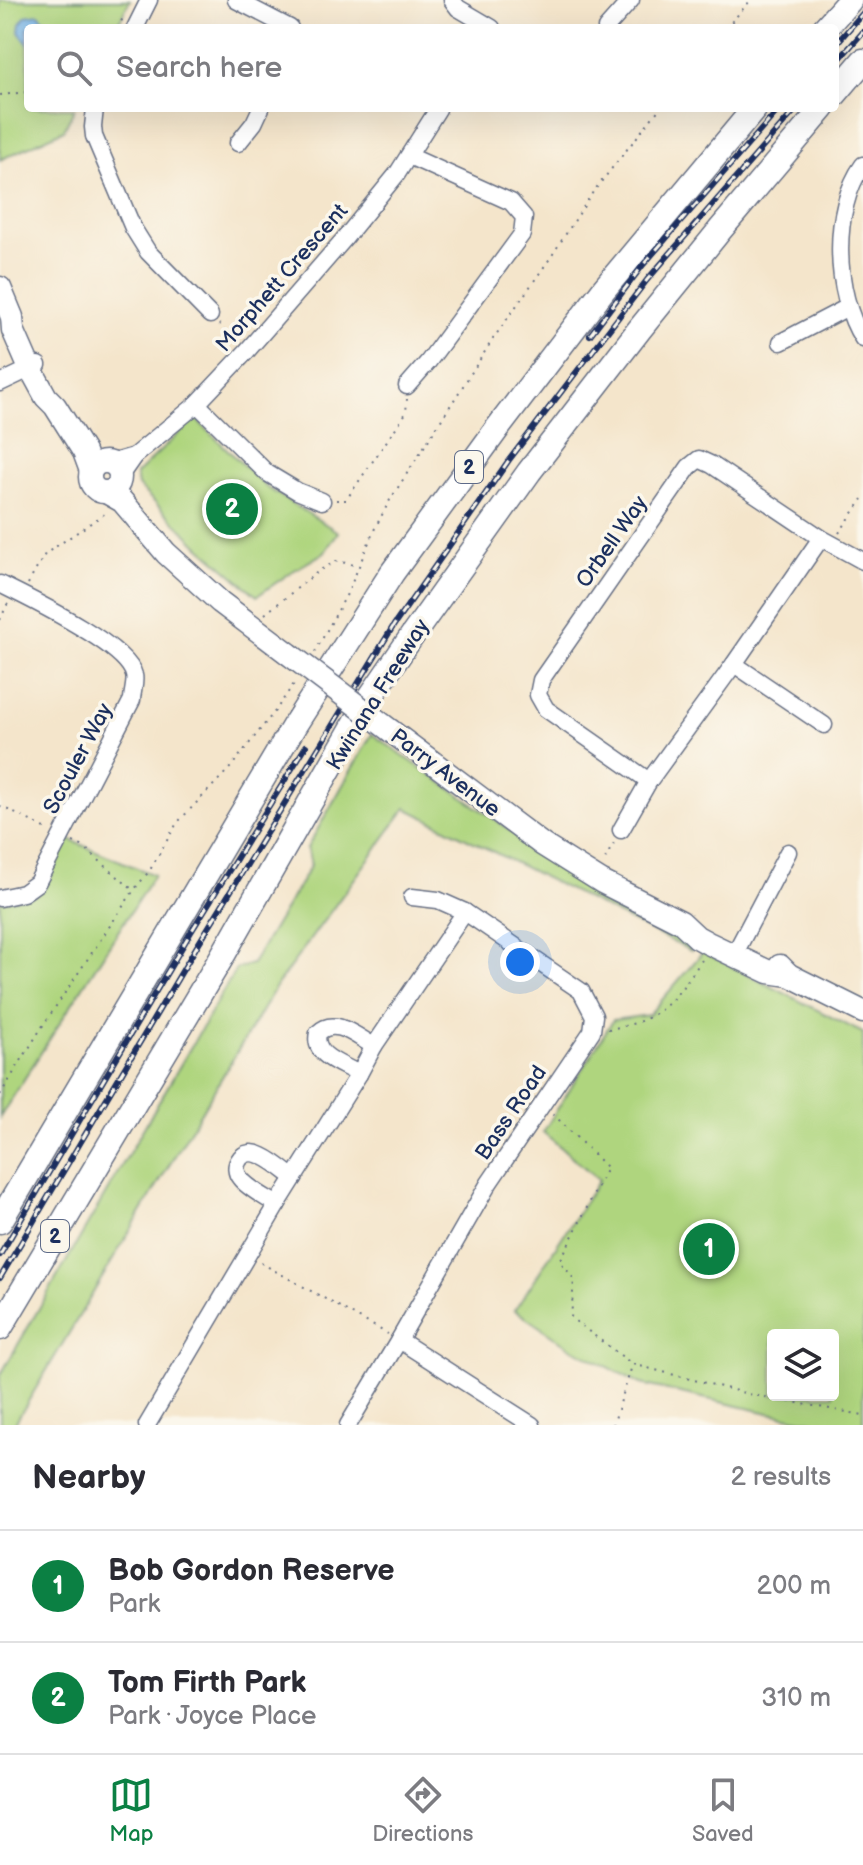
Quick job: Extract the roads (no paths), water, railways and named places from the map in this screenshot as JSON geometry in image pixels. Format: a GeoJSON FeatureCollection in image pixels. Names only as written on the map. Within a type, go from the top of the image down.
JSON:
{"type":"FeatureCollection","features":[{"type":"Feature","properties":{"kind":"highway"},"geometry":{"type":"LineString","coordinates":[[816,24],[832,0]]}},
{"type":"Feature","properties":{"kind":"highway"},"geometry":{"type":"LineString","coordinates":[[829,24],[850,0]]}},
{"type":"Feature","properties":{"kind":"highway"},"geometry":{"type":"LineString","coordinates":[[839,89],[863,61]]}},
{"type":"Feature","properties":{"kind":"highway","name":"2"},"geometry":{"type":"LineString","coordinates":[[0,1221],[294,726],[392,573],[604,289],[752,112]]}},
{"type":"Feature","properties":{"kind":"highway","name":"Kwinana Freeway"},"geometry":{"type":"LineString","coordinates":[[0,1328],[220,960],[371,696],[529,472],[720,230],[820,112]]}},
{"type":"Feature","properties":{"kind":"main road","name":"Parry Avenue"},"geometry":{"type":"LineString","coordinates":[[0,288],[12,317],[13,330],[32,362],[46,397],[166,553],[220,602],[543,845],[602,882],[681,922],[708,943],[775,961],[789,975],[863,1012]]}},
{"type":"Feature","properties":{"kind":"main road","name":"Parry Avenue"},"geometry":{"type":"LineString","coordinates":[[681,922],[703,926],[737,950]]}},
{"type":"Feature","properties":{"kind":"street"},"geometry":{"type":"LineString","coordinates":[[137,24],[149,0]]}},
{"type":"Feature","properties":{"kind":"street"},"geometry":{"type":"LineString","coordinates":[[236,0],[282,24]]}},
{"type":"Feature","properties":{"kind":"street"},"geometry":{"type":"LineString","coordinates":[[452,0],[458,8],[483,24]]}},
{"type":"Feature","properties":{"kind":"street"},"geometry":{"type":"LineString","coordinates":[[610,24],[631,0]]}},
{"type":"Feature","properties":{"kind":"street"},"geometry":{"type":"LineString","coordinates":[[95,112],[94,136],[133,228],[148,252],[210,315]]}},
{"type":"Feature","properties":{"kind":"street"},"geometry":{"type":"LineString","coordinates":[[238,143],[259,112]]}},
{"type":"Feature","properties":{"kind":"street","name":"Morphett Crescent"},"geometry":{"type":"LineString","coordinates":[[107,475],[197,404],[246,352],[397,174],[436,112]]}},
{"type":"Feature","properties":{"kind":"street"},"geometry":{"type":"LineString","coordinates":[[407,386],[522,234],[524,217],[511,202],[409,156]]}},
{"type":"Feature","properties":{"kind":"street"},"geometry":{"type":"LineString","coordinates":[[863,165],[847,196],[840,268],[848,307],[863,339]]}},
{"type":"Feature","properties":{"kind":"street"},"geometry":{"type":"LineString","coordinates":[[781,342],[848,307]]}},
{"type":"Feature","properties":{"kind":"street"},"geometry":{"type":"LineString","coordinates":[[0,372],[32,362]]}},
{"type":"Feature","properties":{"kind":"street"},"geometry":{"type":"LineString","coordinates":[[0,383],[32,362]]}},
{"type":"Feature","properties":{"kind":"street"},"geometry":{"type":"LineString","coordinates":[[197,404],[267,473],[297,491],[322,501]]}},
{"type":"Feature","properties":{"kind":"street","name":"Orbell Way"},"geometry":{"type":"LineString","coordinates":[[649,781],[546,709],[538,695],[541,680],[689,467],[699,459],[712,465],[826,541],[863,561]]}},
{"type":"Feature","properties":{"kind":"street"},"geometry":{"type":"LineString","coordinates":[[621,830],[649,781],[826,541]]}},
{"type":"Feature","properties":{"kind":"street","name":"Scouler Way"},"geometry":{"type":"LineString","coordinates":[[0,584],[107,643],[123,657],[134,674],[132,700],[37,883],[23,893],[0,898]]}},
{"type":"Feature","properties":{"kind":"street"},"geometry":{"type":"LineString","coordinates":[[734,664],[824,725]]}},
{"type":"Feature","properties":{"kind":"street"},"geometry":{"type":"LineString","coordinates":[[737,950],[788,852]]}},
{"type":"Feature","properties":{"kind":"street"},"geometry":{"type":"LineString","coordinates":[[147,1425],[374,1046],[465,912],[438,900],[412,897]]}},
{"type":"Feature","properties":{"kind":"street","name":"Bass Road"},"geometry":{"type":"LineString","coordinates":[[348,1425],[489,1183],[592,1031],[594,1016],[581,991],[465,912]]}},
{"type":"Feature","properties":{"kind":"street"},"geometry":{"type":"LineString","coordinates":[[359,1074],[322,1053],[317,1043],[318,1033],[326,1026],[337,1025],[374,1046]]}},
{"type":"Feature","properties":{"kind":"street"},"geometry":{"type":"LineString","coordinates":[[277,1205],[241,1180],[237,1170],[239,1160],[247,1153],[258,1153],[294,1178]]}},
{"type":"Feature","properties":{"kind":"street"},"geometry":{"type":"LineString","coordinates":[[399,1340],[532,1425]]}},
{"type":"Feature","properties":{"kind":"water"},"geometry":{"type":"Polygon","coordinates":[[[39,14],[48,24],[24,24],[24,39],[19,32],[26,16],[39,14]]]}},
{"type":"Feature","properties":{"kind":"railway"},"geometry":{"type":"LineString","coordinates":[[839,40],[863,13]]}},
{"type":"Feature","properties":{"kind":"railway"},"geometry":{"type":"LineString","coordinates":[[839,59],[863,32]]}},
{"type":"Feature","properties":{"kind":"railway"},"geometry":{"type":"LineString","coordinates":[[590,335],[643,265],[777,112]]}},
{"type":"Feature","properties":{"kind":"railway"},"geometry":{"type":"LineString","coordinates":[[0,1278],[197,946],[394,625],[509,460],[647,280],[794,112]]}},
{"type":"Feature","properties":{"kind":"railway"},"geometry":{"type":"LineString","coordinates":[[0,1255],[191,932],[306,746]]}},
{"type":"Feature","properties":{"kind":"place","name":"Tom Firth Park"},"geometry":{"type":"Point","coordinates":[232,509]}},
{"type":"Feature","properties":{"kind":"place","name":"Bob Gordon Reserve"},"geometry":{"type":"Point","coordinates":[709,1249]}}]}
